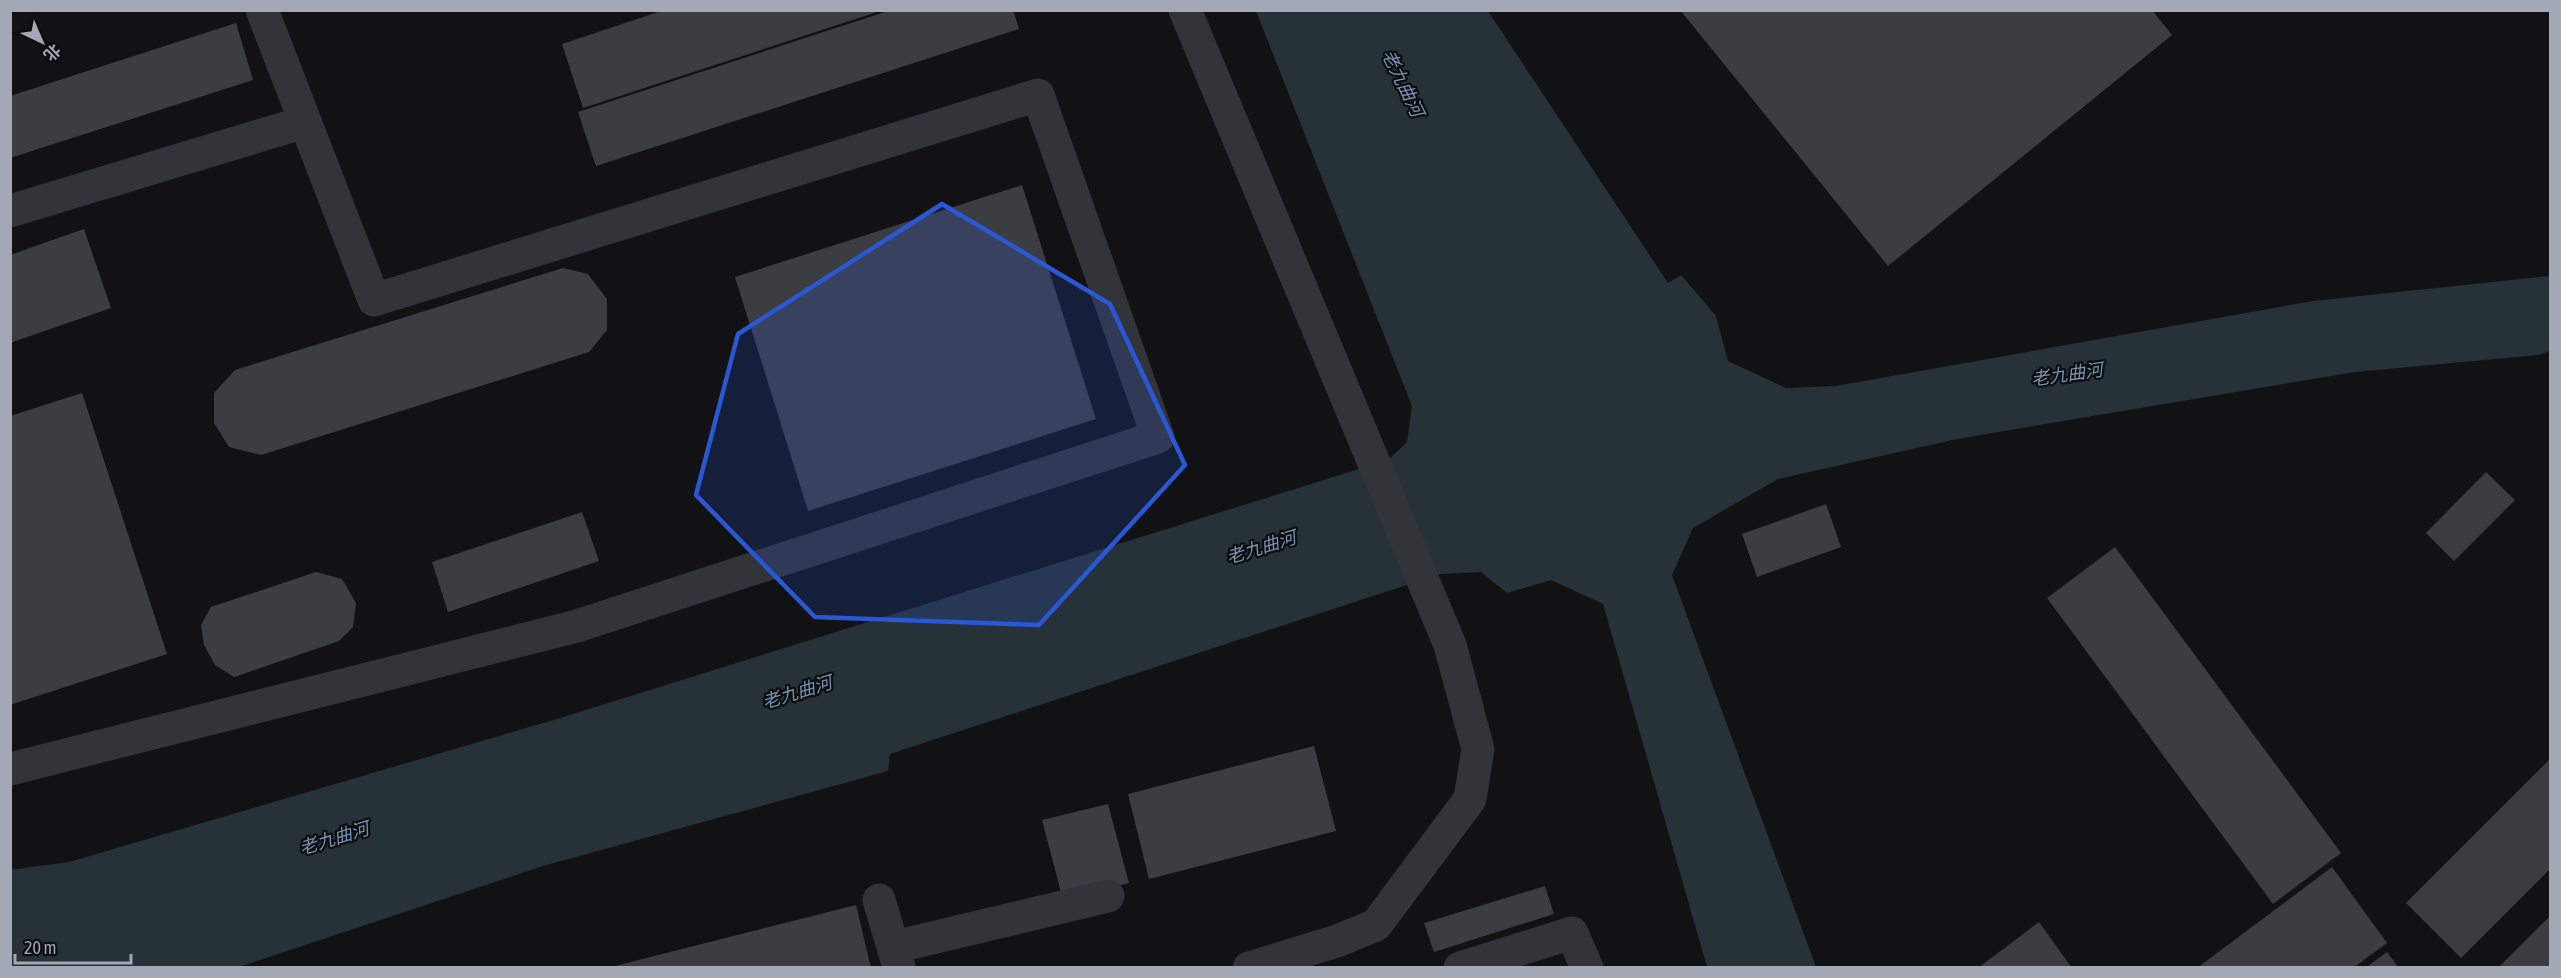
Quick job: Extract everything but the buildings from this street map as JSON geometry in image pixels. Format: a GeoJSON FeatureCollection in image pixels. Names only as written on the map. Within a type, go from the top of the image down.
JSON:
{"type":"FeatureCollection","features":[{"type":"Feature","properties":{"kind":"street"},"geometry":{"type":"LineString","coordinates":[[10,769],[578,626],[1158,437],[1038,95],[374,300],[262,10]]}},
{"type":"Feature","properties":{"kind":"street"},"geometry":{"type":"LineString","coordinates":[[1185,10],[1450,645],[1479,749],[1470,799],[1376,925],[1337,941],[1249,968]]}},
{"type":"Feature","properties":{"kind":"street"},"geometry":{"type":"LineString","coordinates":[[10,211],[305,122]]}},
{"type":"Feature","properties":{"kind":"street"},"geometry":{"type":"LineString","coordinates":[[879,900],[896,957],[1108,896]]}},
{"type":"Feature","properties":{"kind":"street"},"geometry":{"type":"LineString","coordinates":[[1460,968],[1572,933],[1587,968]]}},
{"type":"Feature","properties":{"kind":"highlighted area"},"geometry":{"type":"Polygon","coordinates":[[[942,204],[1110,304],[1185,465],[1039,625],[815,617],[696,495],[738,334],[942,204]]]}},
{"type":"Feature","properties":{"kind":"water","name":"老九曲河"},"geometry":{"type":"Polygon","coordinates":[[[1256,11],[1488,11],[1668,283],[1681,275],[1716,316],[1728,361],[1786,388],[1836,386],[2313,301],[2550,276],[2550,351],[2538,355],[2355,372],[1957,439],[1778,479],[1693,528],[1672,575],[1816,967],[1707,967],[1603,604],[1551,580],[1507,593],[1481,572],[1440,574],[890,754],[888,771],[543,866],[239,967],[11,967],[10,870],[69,862],[557,719],[1388,460],[1407,442],[1412,406],[1256,11]]]}}]}
